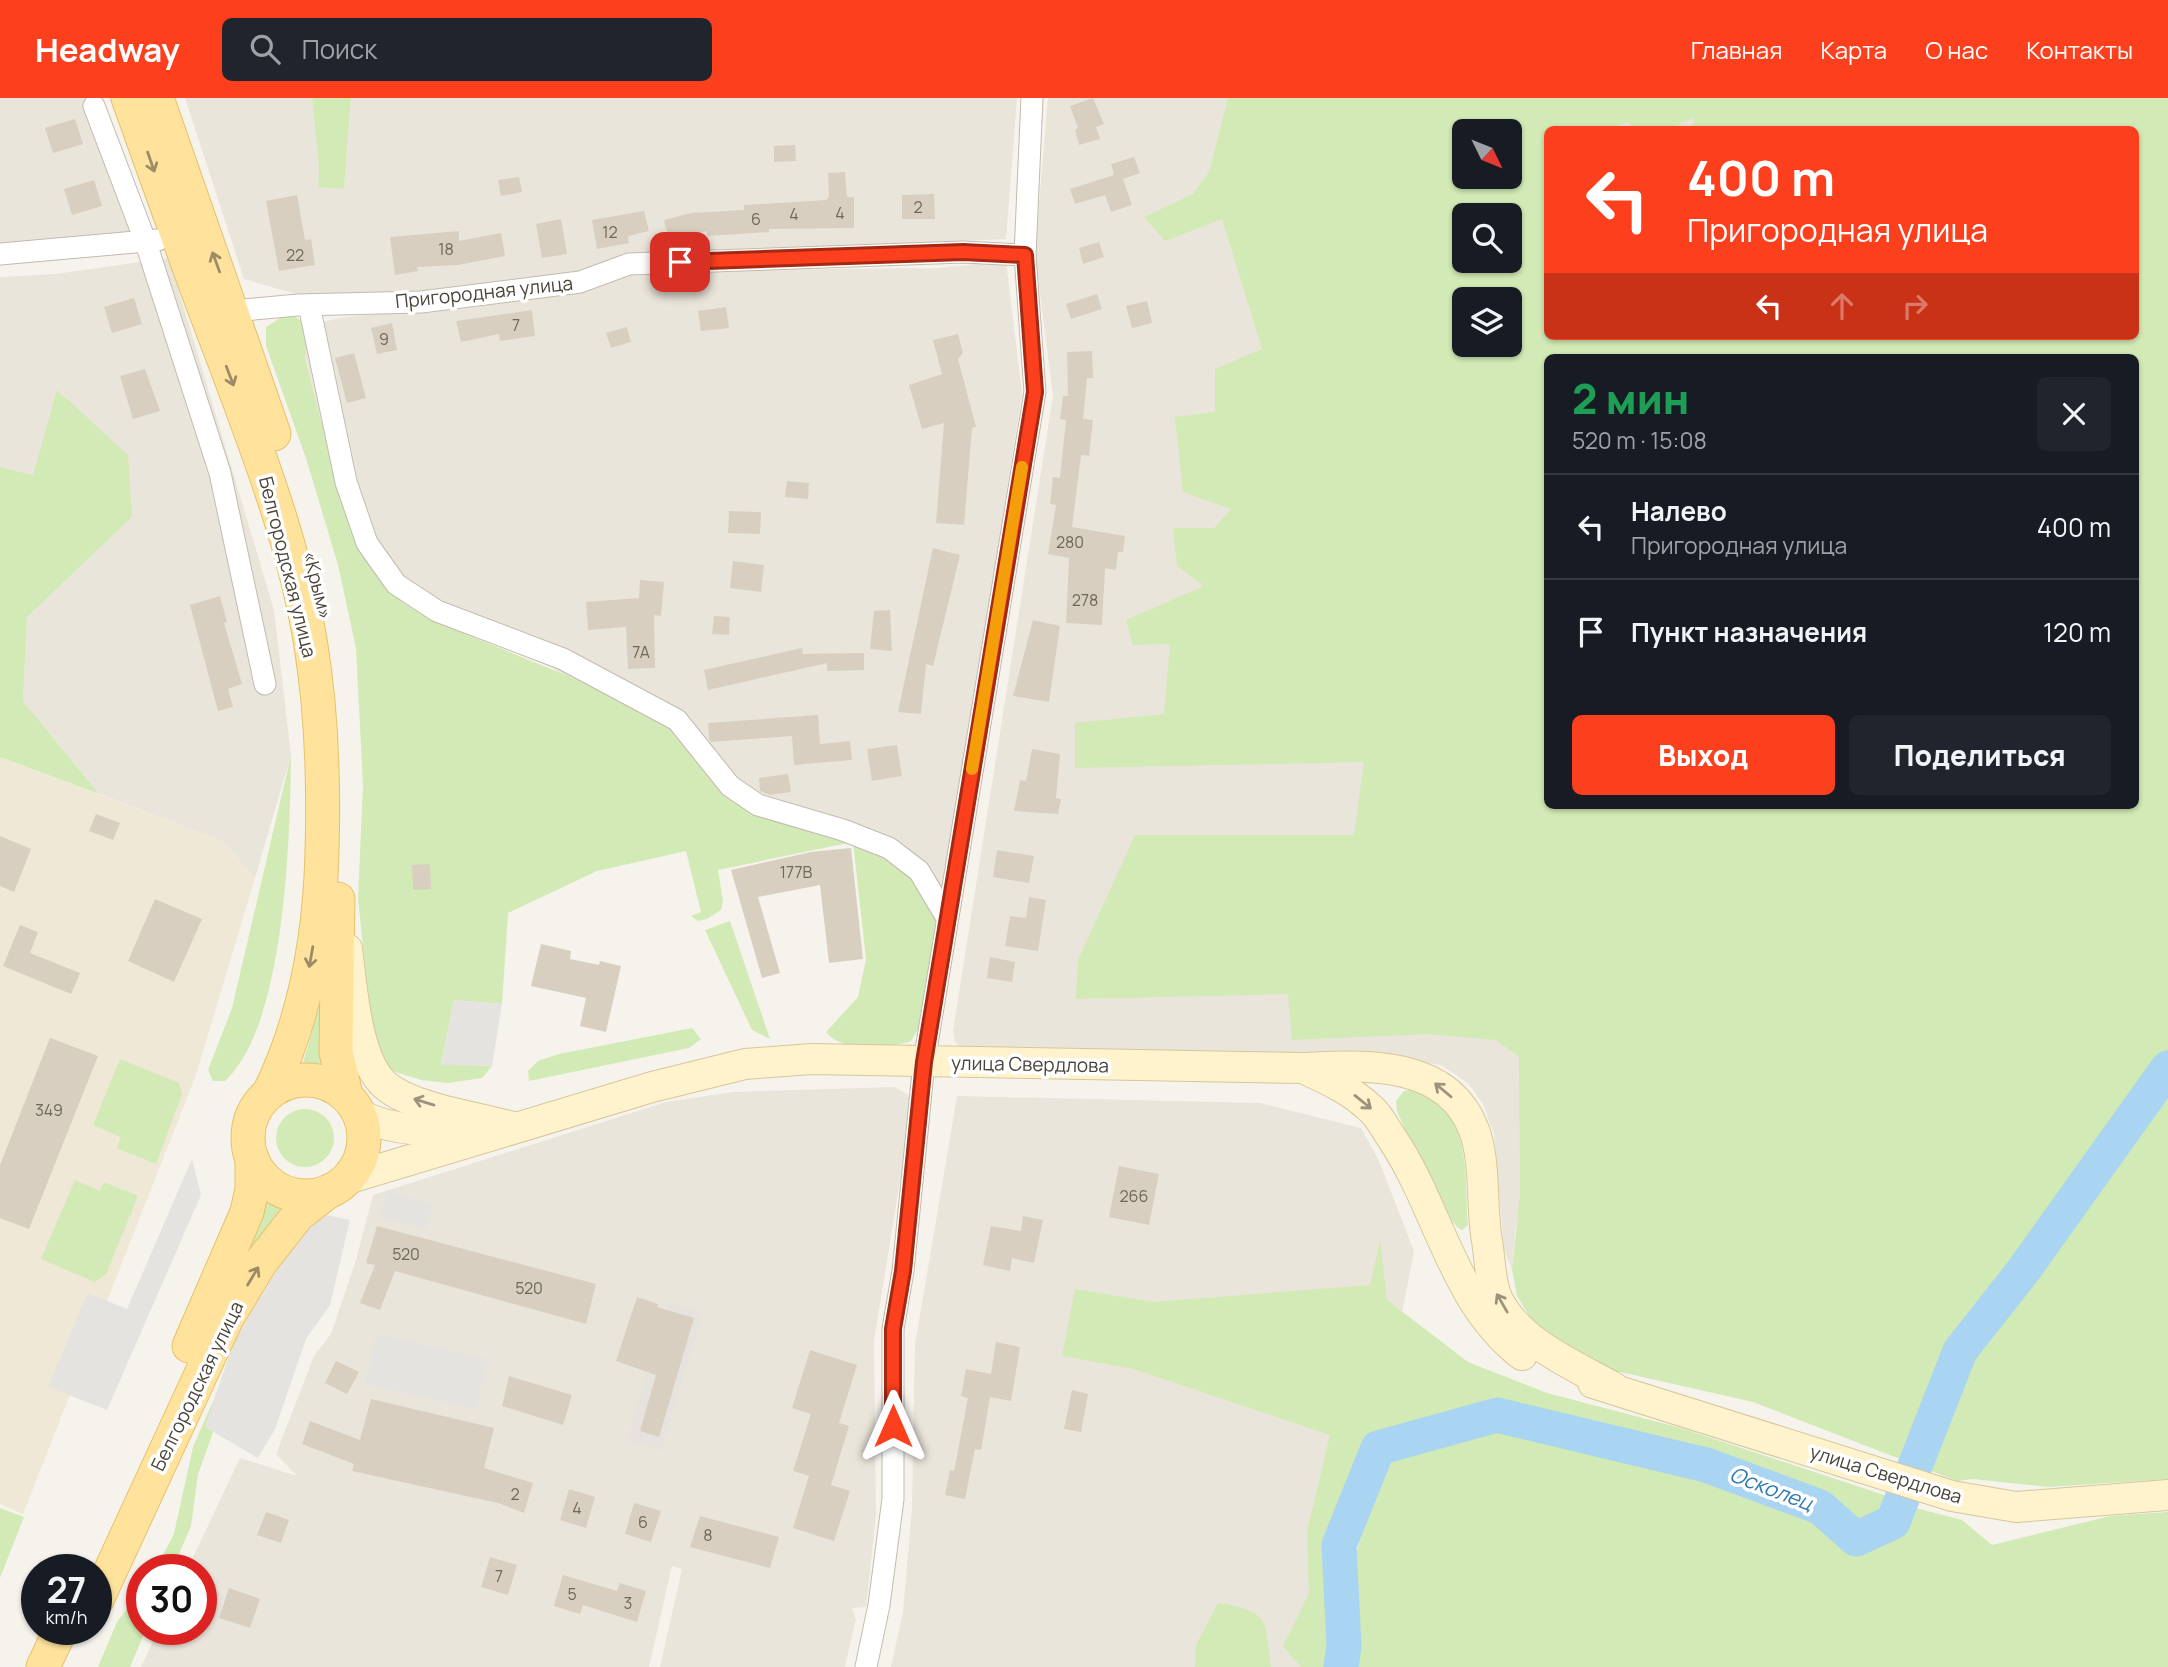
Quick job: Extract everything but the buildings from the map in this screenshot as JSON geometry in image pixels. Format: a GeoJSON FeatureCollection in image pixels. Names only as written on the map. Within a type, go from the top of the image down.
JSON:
{"type":"FeatureCollection","features":[{"type":"Feature","properties":{"kind":"main road","name":"Белгородская улица"},"geometry":{"type":"LineString","coordinates":[[128,98],[161,240],[251,434],[272,498],[311,644],[324,775],[321,881],[316,930],[293,1040],[269,1093]]}},
{"type":"Feature","properties":{"kind":"main road","name":"«Крым»"},"geometry":{"type":"LineString","coordinates":[[158,98],[272,425],[320,586],[335,660],[342,729],[336,1052],[365,1133],[359,1164],[338,1185]]}},
{"type":"Feature","properties":{"kind":"main road"},"geometry":{"type":"LineString","coordinates":[[339,884],[358,1018],[372,1070],[386,1086],[407,1097],[514,1127]]}},
{"type":"Feature","properties":{"kind":"main road","name":"улица Свердлова"},"geometry":{"type":"LineString","coordinates":[[514,1127],[745,1064],[811,1059],[1304,1068],[1368,1065],[1400,1071],[1434,1083],[1460,1104],[1475,1131],[1485,1230],[1497,1297],[1515,1324],[1532,1338],[1613,1387]]}},
{"type":"Feature","properties":{"kind":"main road","name":"улица Свердлова"},"geometry":{"type":"LineString","coordinates":[[1304,1068],[1343,1086],[1373,1110],[1407,1161],[1466,1290],[1492,1327],[1511,1346],[1548,1370],[1568,1378],[1613,1387],[1952,1496],[2016,1507],[2168,1495]]}},
{"type":"Feature","properties":{"kind":"main road"},"geometry":{"type":"LineString","coordinates":[[314,1080],[329,1084],[353,1105],[389,1126],[423,1130],[514,1127],[298,1196],[270,1184],[252,1158],[248,1144],[251,1122],[260,1103],[269,1093],[283,1084],[314,1080]]}},
{"type":"Feature","properties":{"kind":"main road","name":"Белгородская улица"},"geometry":{"type":"LineString","coordinates":[[95,1554],[247,1212],[252,1158]]}},
{"type":"Feature","properties":{"kind":"main road","name":"Белгородская улица"},"geometry":{"type":"LineString","coordinates":[[112,1567],[226,1320],[261,1262],[298,1215],[338,1185]]}},
{"type":"Feature","properties":{"kind":"main road"},"geometry":{"type":"LineString","coordinates":[[43,1667],[53,1645]]}},
{"type":"Feature","properties":{"kind":"main road"},"geometry":{"type":"LineString","coordinates":[[68,1667],[78,1645]]}},
{"type":"Feature","properties":{"kind":"street"},"geometry":{"type":"LineString","coordinates":[[866,1667],[879,1605],[893,1499],[893,1329],[903,1271],[924,1062],[1035,392],[1025,255],[1032,98]]}},
{"type":"Feature","properties":{"kind":"street"},"geometry":{"type":"LineString","coordinates":[[94,106],[161,240],[220,473],[265,684]]}},
{"type":"Feature","properties":{"kind":"street"},"geometry":{"type":"LineString","coordinates":[[0,254],[161,240]]}},
{"type":"Feature","properties":{"kind":"street","name":"Пригородная улица"},"geometry":{"type":"LineString","coordinates":[[233,311],[310,305],[421,302],[580,282],[629,264],[963,252],[1025,255]]}},
{"type":"Feature","properties":{"kind":"street"},"geometry":{"type":"LineString","coordinates":[[310,305],[346,482],[366,543],[396,584],[437,611],[563,659],[677,720],[730,786],[758,805],[843,830],[889,848],[919,872],[947,918]]}},
{"type":"Feature","properties":{"kind":"shaded area"},"geometry":{"type":"Polygon","coordinates":[[[0,98],[84,98],[141,235],[0,245],[0,98]]]}},
{"type":"Feature","properties":{"kind":"shaded area"},"geometry":{"type":"Polygon","coordinates":[[[185,98],[312,98],[319,168],[318,187],[344,189],[351,98],[1017,98],[1006,239],[627,256],[575,272],[417,294],[296,294],[244,279],[185,98]]]}},
{"type":"Feature","properties":{"kind":"shaded area"},"geometry":{"type":"Polygon","coordinates":[[[1048,98],[1733,98],[1729,126],[1544,126],[1544,340],[1547,340],[1547,354],[1544,354],[1544,809],[1739,809],[1516,1224],[1512,1270],[1504,1249],[1494,1134],[1483,1104],[1468,1083],[1441,1065],[1387,1058],[963,1050],[955,1042],[953,1031],[1053,396],[1035,253],[1048,98]]]}},
{"type":"Feature","properties":{"kind":"shaded area"},"geometry":{"type":"Polygon","coordinates":[[[169,258],[274,610],[291,755],[255,878],[222,841],[99,794],[23,701],[27,617],[132,517],[33,475],[0,467],[0,277],[55,274],[169,258]]]}},
{"type":"Feature","properties":{"kind":"shaded area"},"geometry":{"type":"Polygon","coordinates":[[[1006,261],[1022,393],[939,926],[887,858],[801,825],[546,664],[441,624],[405,604],[380,581],[362,554],[337,482],[305,357],[309,325],[340,318],[571,292],[630,271],[938,268],[1006,261]]]}},
{"type":"Feature","properties":{"kind":"shaded area"},"geometry":{"type":"Polygon","coordinates":[[[0,757],[222,841],[255,878],[196,1075],[23,1514],[0,1504],[0,757]]]}},
{"type":"Feature","properties":{"kind":"shaded area"},"geometry":{"type":"Polygon","coordinates":[[[454,1000],[502,1004],[492,1066],[441,1065],[454,1000]]]}},
{"type":"Feature","properties":{"kind":"shaded area"},"geometry":{"type":"Polygon","coordinates":[[[895,1087],[908,1095],[912,1106],[874,1341],[876,1515],[866,1607],[852,1608],[856,1619],[845,1667],[660,1667],[682,1569],[672,1566],[649,1667],[141,1667],[151,1645],[217,1645],[217,1554],[195,1554],[240,1458],[297,1476],[276,1454],[314,1356],[331,1334],[356,1260],[373,1195],[666,1102],[733,1092],[895,1087]]]}},
{"type":"Feature","properties":{"kind":"shaded area"},"geometry":{"type":"Polygon","coordinates":[[[957,1096],[1260,1103],[1361,1128],[1379,1161],[1414,1251],[1353,1566],[1357,1667],[891,1667],[903,1612],[912,1508],[915,1345],[957,1096]]]}},
{"type":"Feature","properties":{"kind":"shaded area"},"geometry":{"type":"Polygon","coordinates":[[[192,1159],[201,1195],[107,1410],[48,1387],[88,1293],[127,1309],[192,1159]]]}},
{"type":"Feature","properties":{"kind":"shaded area"},"geometry":{"type":"Polygon","coordinates":[[[387,1191],[433,1204],[426,1229],[380,1217],[387,1191]]]}},
{"type":"Feature","properties":{"kind":"shaded area"},"geometry":{"type":"Polygon","coordinates":[[[312,1212],[350,1220],[330,1305],[306,1339],[275,1429],[258,1458],[205,1427],[234,1341],[312,1212]]]}},
{"type":"Feature","properties":{"kind":"shaded area"},"geometry":{"type":"Polygon","coordinates":[[[669,1302],[702,1313],[661,1451],[627,1440],[669,1302]]]}},
{"type":"Feature","properties":{"kind":"shaded area"},"geometry":{"type":"Polygon","coordinates":[[[376,1334],[488,1359],[476,1409],[365,1384],[376,1334]]]}},
{"type":"Feature","properties":{"kind":"green space"},"geometry":{"type":"Polygon","coordinates":[[[312,98],[351,98],[344,189],[318,187],[319,168],[312,98]]]}},
{"type":"Feature","properties":{"kind":"green space"},"geometry":{"type":"Polygon","coordinates":[[[1228,98],[2168,98],[2168,1479],[2048,1487],[1973,1479],[1957,1481],[1753,1402],[1616,1371],[1564,1343],[1532,1320],[1517,1296],[1512,1270],[1520,1195],[1519,1057],[1496,1040],[1428,1034],[1292,1040],[1288,994],[1076,999],[1078,960],[1135,835],[1354,835],[1364,762],[1075,768],[1075,723],[1164,714],[1170,644],[1133,645],[1126,620],[1204,586],[1177,566],[1173,528],[1214,528],[1231,509],[1183,492],[1175,417],[1215,412],[1215,369],[1262,349],[1222,219],[1165,241],[1144,217],[1193,194],[1209,172],[1228,98]]]}},
{"type":"Feature","properties":{"kind":"green space"},"geometry":{"type":"Polygon","coordinates":[[[288,313],[309,325],[305,358],[337,482],[362,554],[380,581],[405,604],[441,624],[617,696],[672,731],[730,799],[764,816],[844,836],[887,858],[916,882],[939,926],[921,1025],[911,1041],[866,1047],[842,1043],[826,1032],[858,997],[866,959],[853,842],[718,870],[723,901],[721,910],[698,921],[691,916],[701,912],[686,851],[597,871],[508,913],[502,1004],[454,1000],[441,1064],[492,1066],[482,1078],[448,1083],[421,1080],[392,1071],[381,1058],[372,1031],[358,899],[363,785],[356,648],[338,565],[306,458],[266,346],[266,327],[288,313]]]}},
{"type":"Feature","properties":{"kind":"green space"},"geometry":{"type":"Polygon","coordinates":[[[57,390],[128,455],[132,517],[27,617],[23,701],[99,794],[0,757],[0,467],[33,475],[57,390]]]}},
{"type":"Feature","properties":{"kind":"green space"},"geometry":{"type":"Polygon","coordinates":[[[291,755],[286,879],[272,975],[261,1018],[245,1054],[225,1081],[213,1081],[208,1070],[232,1008],[291,755]]]}},
{"type":"Feature","properties":{"kind":"green space"},"geometry":{"type":"Polygon","coordinates":[[[730,921],[770,1039],[752,1030],[705,930],[730,921]]]}},
{"type":"Feature","properties":{"kind":"green space"},"geometry":{"type":"Polygon","coordinates":[[[324,991],[324,1065],[303,1063],[324,991]]]}},
{"type":"Feature","properties":{"kind":"green space"},"geometry":{"type":"Polygon","coordinates":[[[692,1028],[701,1039],[689,1048],[529,1081],[528,1071],[538,1061],[559,1054],[692,1028]]]}},
{"type":"Feature","properties":{"kind":"green space"},"geometry":{"type":"Polygon","coordinates":[[[120,1059],[179,1083],[182,1094],[156,1164],[117,1148],[121,1137],[93,1125],[120,1059]]]}},
{"type":"Feature","properties":{"kind":"green space"},"geometry":{"type":"Polygon","coordinates":[[[1418,1089],[1436,1099],[1457,1129],[1465,1166],[1468,1225],[1462,1230],[1453,1222],[1434,1193],[1397,1111],[1396,1101],[1404,1091],[1418,1089]]]}},
{"type":"Feature","properties":{"kind":"green space"},"geometry":{"type":"Polygon","coordinates":[[[305,1109],[326,1117],[334,1138],[326,1159],[305,1167],[284,1159],[276,1138],[284,1117],[305,1109]]]}},
{"type":"Feature","properties":{"kind":"green space"},"geometry":{"type":"Polygon","coordinates":[[[75,1180],[100,1191],[104,1182],[138,1196],[106,1274],[95,1282],[41,1259],[75,1180]]]}},
{"type":"Feature","properties":{"kind":"green space"},"geometry":{"type":"Polygon","coordinates":[[[266,1197],[289,1207],[243,1269],[266,1197]]]}},
{"type":"Feature","properties":{"kind":"green space"},"geometry":{"type":"Polygon","coordinates":[[[1380,1241],[1387,1300],[1468,1362],[1547,1393],[1681,1428],[1887,1496],[1888,1519],[1854,1531],[1824,1502],[1769,1485],[1709,1458],[1497,1406],[1371,1440],[1355,1558],[1383,1453],[1497,1426],[1705,1475],[1814,1517],[1854,1549],[1903,1529],[1912,1507],[1962,1520],[1992,1545],[2110,1516],[2168,1512],[2168,1667],[1301,1667],[1283,1646],[1309,1593],[1307,1532],[1330,1435],[1134,1369],[1062,1356],[1075,1289],[1153,1302],[1370,1285],[1380,1241]]]}},
{"type":"Feature","properties":{"kind":"green space"},"geometry":{"type":"Polygon","coordinates":[[[235,1351],[238,1363],[198,1474],[191,1526],[179,1554],[163,1554],[174,1534],[193,1447],[235,1351]]]}},
{"type":"Feature","properties":{"kind":"green space"},"geometry":{"type":"Polygon","coordinates":[[[0,1508],[24,1517],[0,1578],[0,1508]]]}},
{"type":"Feature","properties":{"kind":"green space"},"geometry":{"type":"Polygon","coordinates":[[[1218,1603],[1247,1610],[1262,1620],[1268,1638],[1271,1667],[1195,1667],[1196,1645],[1218,1603]]]}},
{"type":"Feature","properties":{"kind":"green space"},"geometry":{"type":"Polygon","coordinates":[[[126,1610],[126,1645],[139,1645],[130,1667],[98,1667],[107,1645],[112,1645],[112,1634],[126,1610]]]}},
{"type":"Feature","properties":{"kind":"waterway","name":"Осколец"},"geometry":{"type":"LineString","coordinates":[[1341,1667],[1344,1646],[1339,1545],[1378,1448],[1497,1415],[1706,1465],[1820,1507],[1856,1539],[1893,1522],[1960,1351],[2023,1271],[2168,1068]]}},
{"type":"Feature","properties":{"kind":"slow traffic"},"geometry":{"type":"LineString","coordinates":[[972,769],[1022,467]]}},
{"type":"Feature","properties":{"kind":"route"},"geometry":{"type":"LineString","coordinates":[[680,262],[963,252],[1025,255],[1035,392],[924,1062],[903,1271],[893,1329],[893,1426]]}}]}
